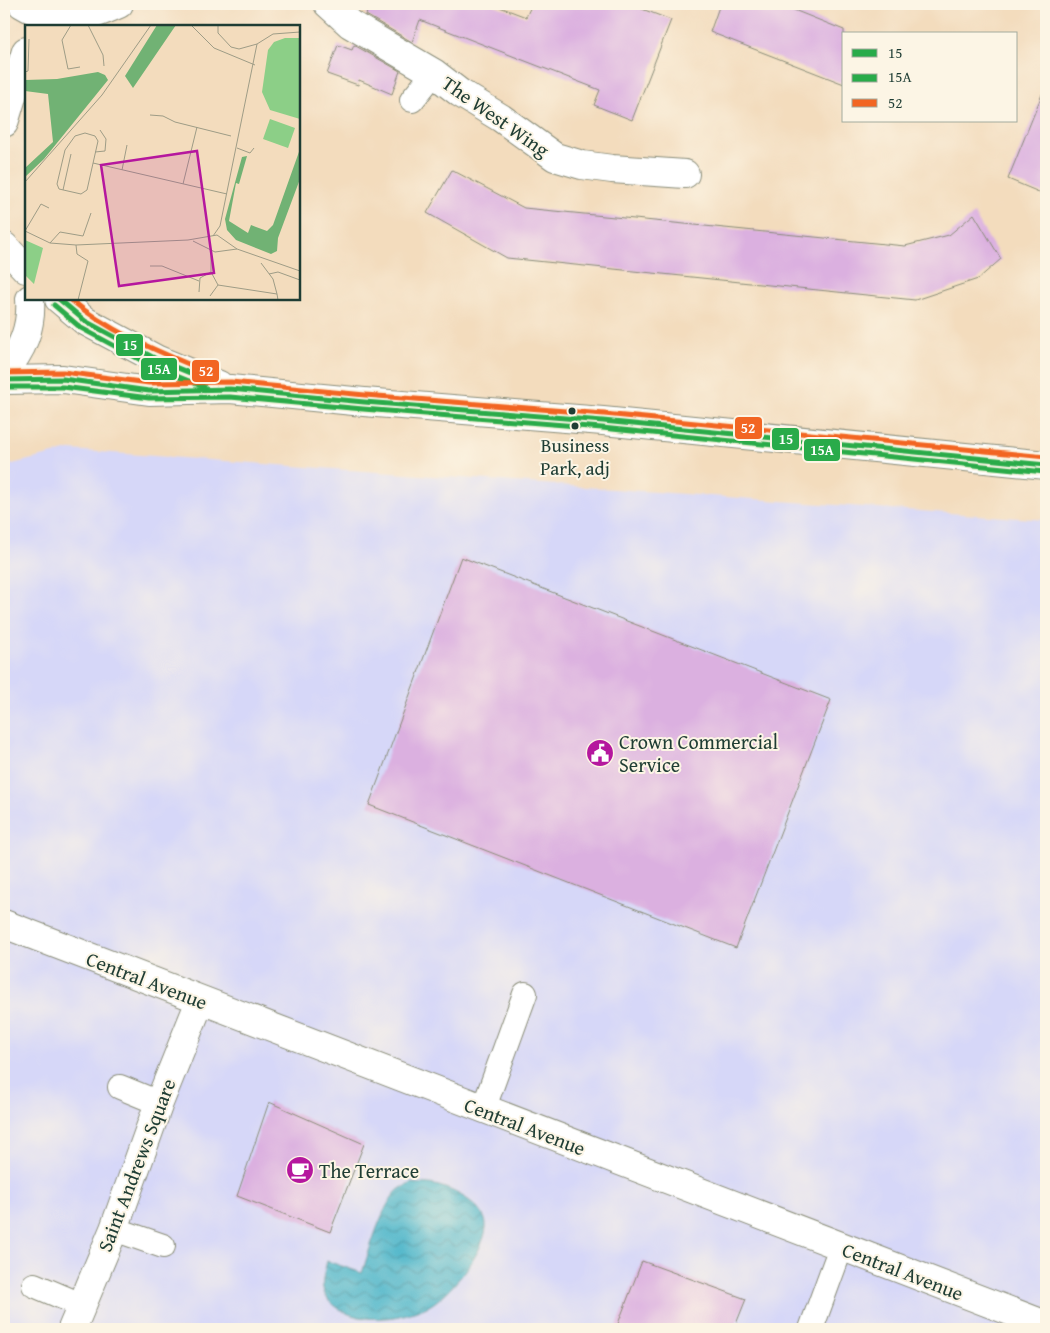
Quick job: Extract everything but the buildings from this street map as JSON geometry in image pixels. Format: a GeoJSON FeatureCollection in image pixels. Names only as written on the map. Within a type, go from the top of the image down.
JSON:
{"type":"FeatureCollection","features":[{"type":"Feature","properties":{"kind":"main road"},"geometry":{"type":"LineString","coordinates":[[32,15],[65,20],[91,16],[119,4]]}},
{"type":"Feature","properties":{"kind":"main road","name":"The West Wing"},"geometry":{"type":"LineString","coordinates":[[328,4],[350,24],[434,73],[460,93],[501,118],[555,157],[582,165],[612,169],[685,174]]}},
{"type":"Feature","properties":{"kind":"main road"},"geometry":{"type":"LineString","coordinates":[[4,116],[25,54]]}},
{"type":"Feature","properties":{"kind":"main road"},"geometry":{"type":"LineString","coordinates":[[4,370],[21,347],[28,328],[30,300]]}},
{"type":"Feature","properties":{"kind":"main road"},"geometry":{"type":"LineString","coordinates":[[60,300],[92,326],[158,360],[230,389]]}},
{"type":"Feature","properties":{"kind":"main road"},"geometry":{"type":"LineString","coordinates":[[4,380],[63,379],[149,391],[230,389],[374,403],[603,421],[1046,465]]}},
{"type":"Feature","properties":{"kind":"main road","name":"Central Avenue"},"geometry":{"type":"LineString","coordinates":[[4,924],[483,1110],[1046,1325]]}},
{"type":"Feature","properties":{"kind":"main road","name":"Saint Andrews Square"},"geometry":{"type":"LineString","coordinates":[[77,1317],[114,1229],[159,1103],[200,1001]]}},
{"type":"Feature","properties":{"kind":"lane"},"geometry":{"type":"LineString","coordinates":[[412,100],[434,73]]}},
{"type":"Feature","properties":{"kind":"lane"},"geometry":{"type":"LineString","coordinates":[[483,1110],[524,994]]}},
{"type":"Feature","properties":{"kind":"lane"},"geometry":{"type":"LineString","coordinates":[[120,1087],[159,1103]]}},
{"type":"Feature","properties":{"kind":"lane"},"geometry":{"type":"LineString","coordinates":[[114,1229],[163,1246]]}},
{"type":"Feature","properties":{"kind":"lane"},"geometry":{"type":"LineString","coordinates":[[811,1329],[841,1247]]}},
{"type":"Feature","properties":{"kind":"lane"},"geometry":{"type":"LineString","coordinates":[[34,1285],[77,1317]]}},
{"type":"Feature","properties":{"kind":"shaded area"},"geometry":{"type":"Polygon","coordinates":[[[70,450],[1046,520],[1046,1329],[4,1329],[4,466],[70,450]]]}},
{"type":"Feature","properties":{"kind":"water"},"geometry":{"type":"Polygon","coordinates":[[[412,1183],[429,1184],[451,1190],[475,1206],[485,1220],[486,1228],[477,1253],[450,1288],[429,1306],[408,1314],[385,1318],[361,1317],[341,1310],[328,1299],[323,1289],[323,1277],[327,1261],[362,1273],[377,1227],[388,1203],[401,1188],[412,1183]]]}},
{"type":"Feature","properties":{"kind":"transit line","name":"15"},"geometry":{"type":"LineString","coordinates":[[60,300],[85,321],[158,360],[207,380]]}},
{"type":"Feature","properties":{"kind":"transit line","name":"52"},"geometry":{"type":"LineString","coordinates":[[71,300],[119,332],[155,350],[210,373]]}},
{"type":"Feature","properties":{"kind":"transit line","name":"15A"},"geometry":{"type":"LineString","coordinates":[[54,305],[81,328],[154,367],[204,387]]}},
{"type":"Feature","properties":{"kind":"transit line","name":"52"},"geometry":{"type":"LineString","coordinates":[[4,373],[63,372],[149,383],[231,382],[604,414],[1046,457]]}},
{"type":"Feature","properties":{"kind":"transit line","name":"15"},"geometry":{"type":"LineString","coordinates":[[4,380],[63,379],[149,391],[230,389],[603,421],[1046,465]]}},
{"type":"Feature","properties":{"kind":"transit line","name":"15A"},"geometry":{"type":"LineString","coordinates":[[4,387],[63,387],[149,398],[230,397],[602,428],[1045,472]]}},
{"type":"Feature","properties":{"kind":"place","name":"Business Park, adj"},"geometry":{"type":"Point","coordinates":[575,426]}},
{"type":"Feature","properties":{"kind":"place","name":"Crown Commercial Service"},"geometry":{"type":"Point","coordinates":[600,753]}},
{"type":"Feature","properties":{"kind":"place","name":"The Terrace"},"geometry":{"type":"Point","coordinates":[300,1170]}}]}
